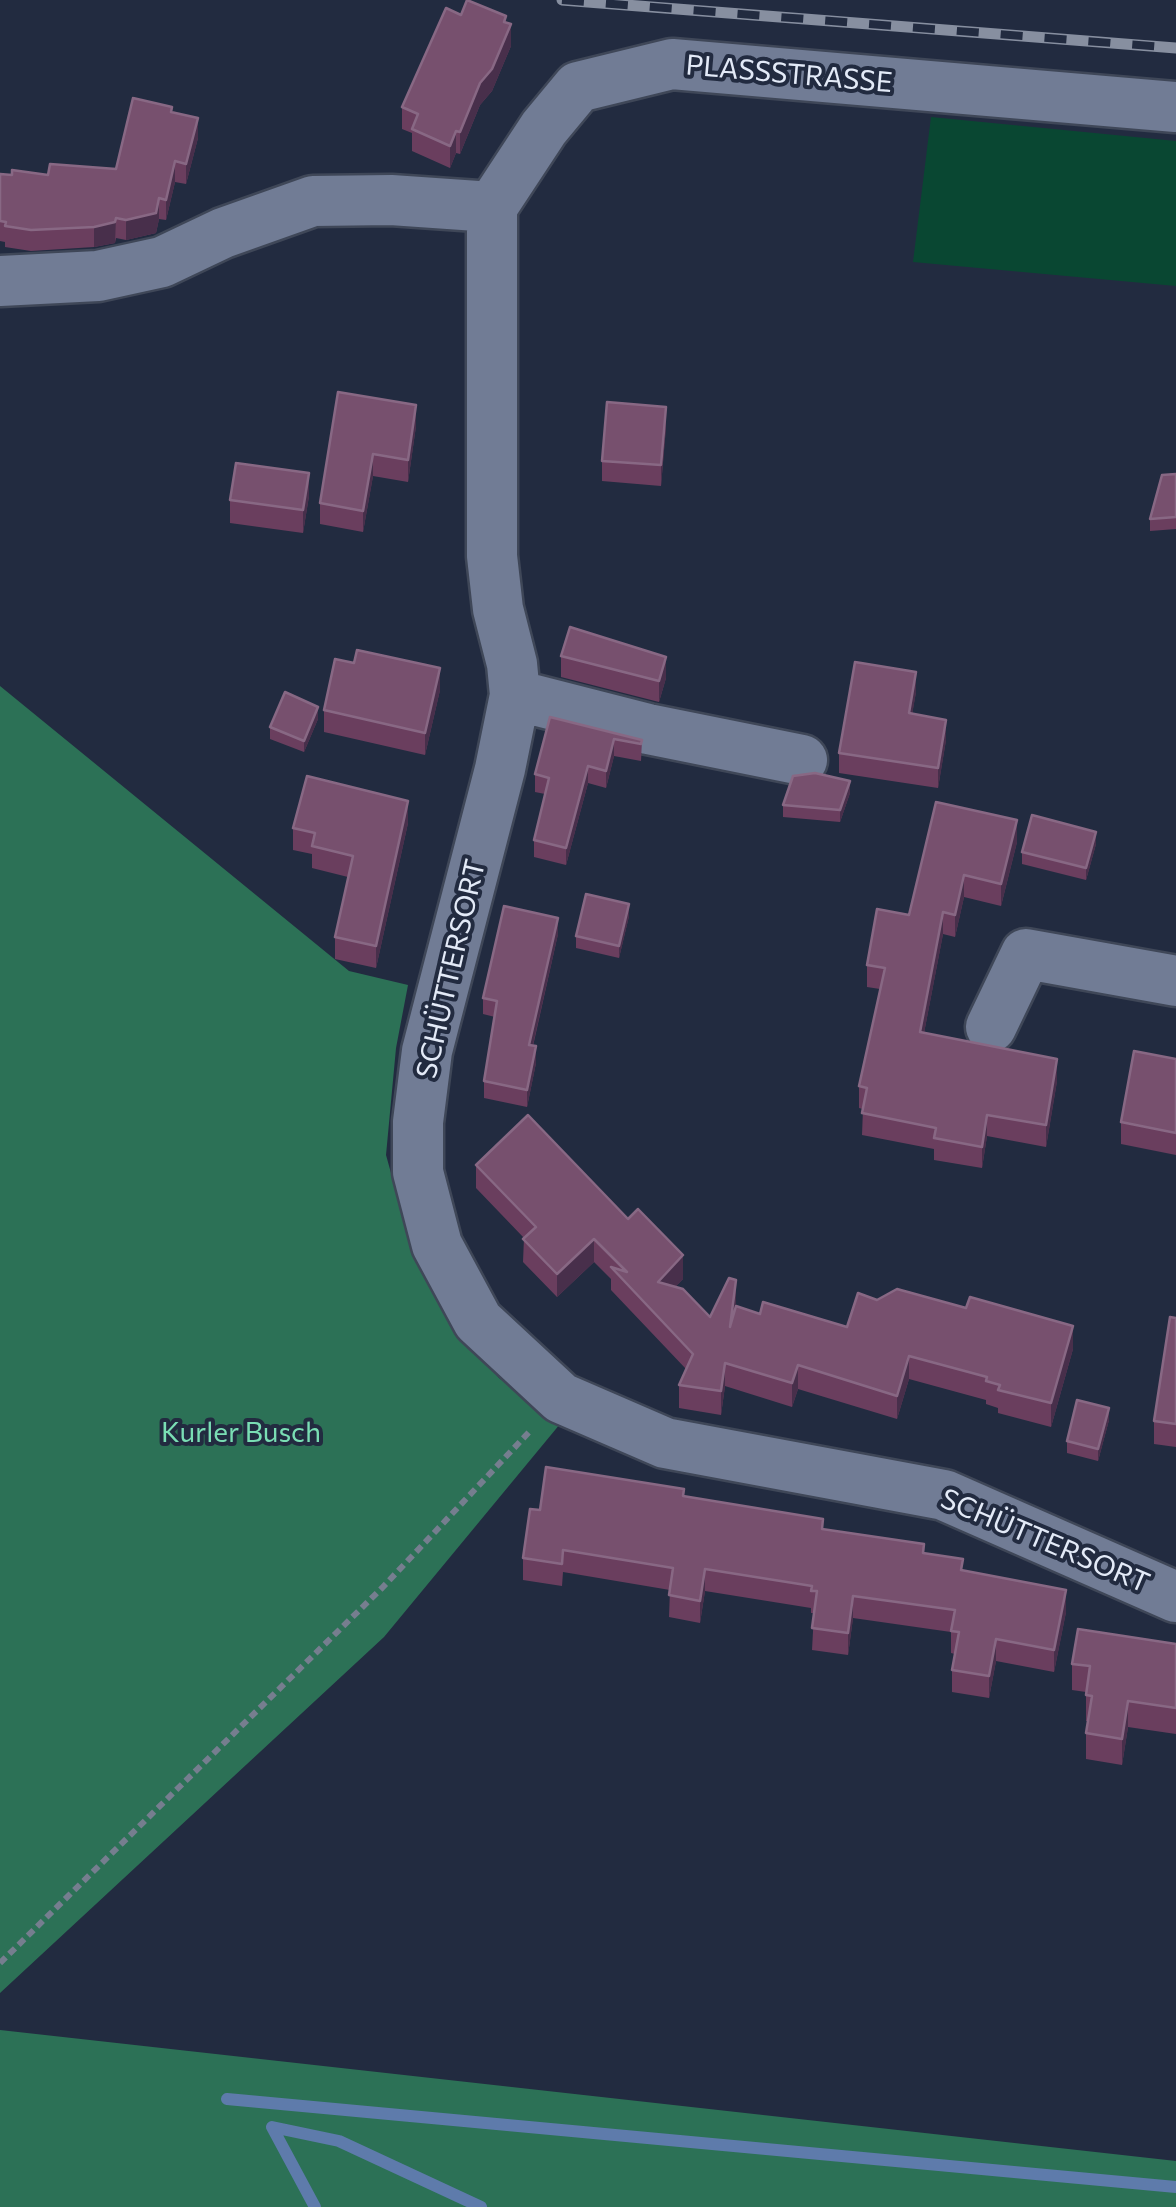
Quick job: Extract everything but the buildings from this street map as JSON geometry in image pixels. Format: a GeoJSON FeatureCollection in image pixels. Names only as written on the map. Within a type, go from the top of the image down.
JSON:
{"type":"FeatureCollection","features":[{"type":"Feature","properties":{"kind":"street","name":"PLASSSTRASSE"},"geometry":{"type":"LineString","coordinates":[[492,206],[522,158],[578,87],[672,64],[1176,107]]}},
{"type":"Feature","properties":{"kind":"street"},"geometry":{"type":"LineString","coordinates":[[0,281],[98,276],[162,262],[222,233],[313,201],[391,200],[492,206]]}},
{"type":"Feature","properties":{"kind":"street","name":"SCHÜTTERSORT"},"geometry":{"type":"LineString","coordinates":[[492,206],[492,556],[515,695],[427,1051],[418,1122],[418,1172],[437,1245],[478,1321],[562,1398],[665,1443],[944,1495],[1176,1598]]}},
{"type":"Feature","properties":{"kind":"street"},"geometry":{"type":"LineString","coordinates":[[515,695],[648,729],[802,760]]}},
{"type":"Feature","properties":{"kind":"street"},"geometry":{"type":"LineString","coordinates":[[991,1028],[1026,954],[1176,981]]}},
{"type":"Feature","properties":{"kind":"path"},"geometry":{"type":"LineString","coordinates":[[0,1963],[382,1588],[562,1398]]}},
{"type":"Feature","properties":{"kind":"green space"},"geometry":{"type":"Polygon","coordinates":[[[931,117],[1176,141],[1176,286],[913,262],[931,117]]]}},
{"type":"Feature","properties":{"kind":"green space","name":"Kurler Busch"},"geometry":{"type":"Polygon","coordinates":[[[0,686],[349,971],[408,985],[396,1048],[386,1155],[414,1256],[465,1337],[499,1378],[560,1424],[384,1637],[0,1993],[0,686]]]}},
{"type":"Feature","properties":{"kind":"green space"},"geometry":{"type":"Polygon","coordinates":[[[0,2030],[1176,2161],[1176,2207],[0,2207],[0,2030]]]}},
{"type":"Feature","properties":{"kind":"waterway"},"geometry":{"type":"LineString","coordinates":[[227,2099],[1176,2187]]}},
{"type":"Feature","properties":{"kind":"waterway"},"geometry":{"type":"LineString","coordinates":[[315,2207],[272,2127],[339,2141],[481,2207]]}},
{"type":"Feature","properties":{"kind":"railway"},"geometry":{"type":"LineString","coordinates":[[562,0],[1176,48]]}}]}
